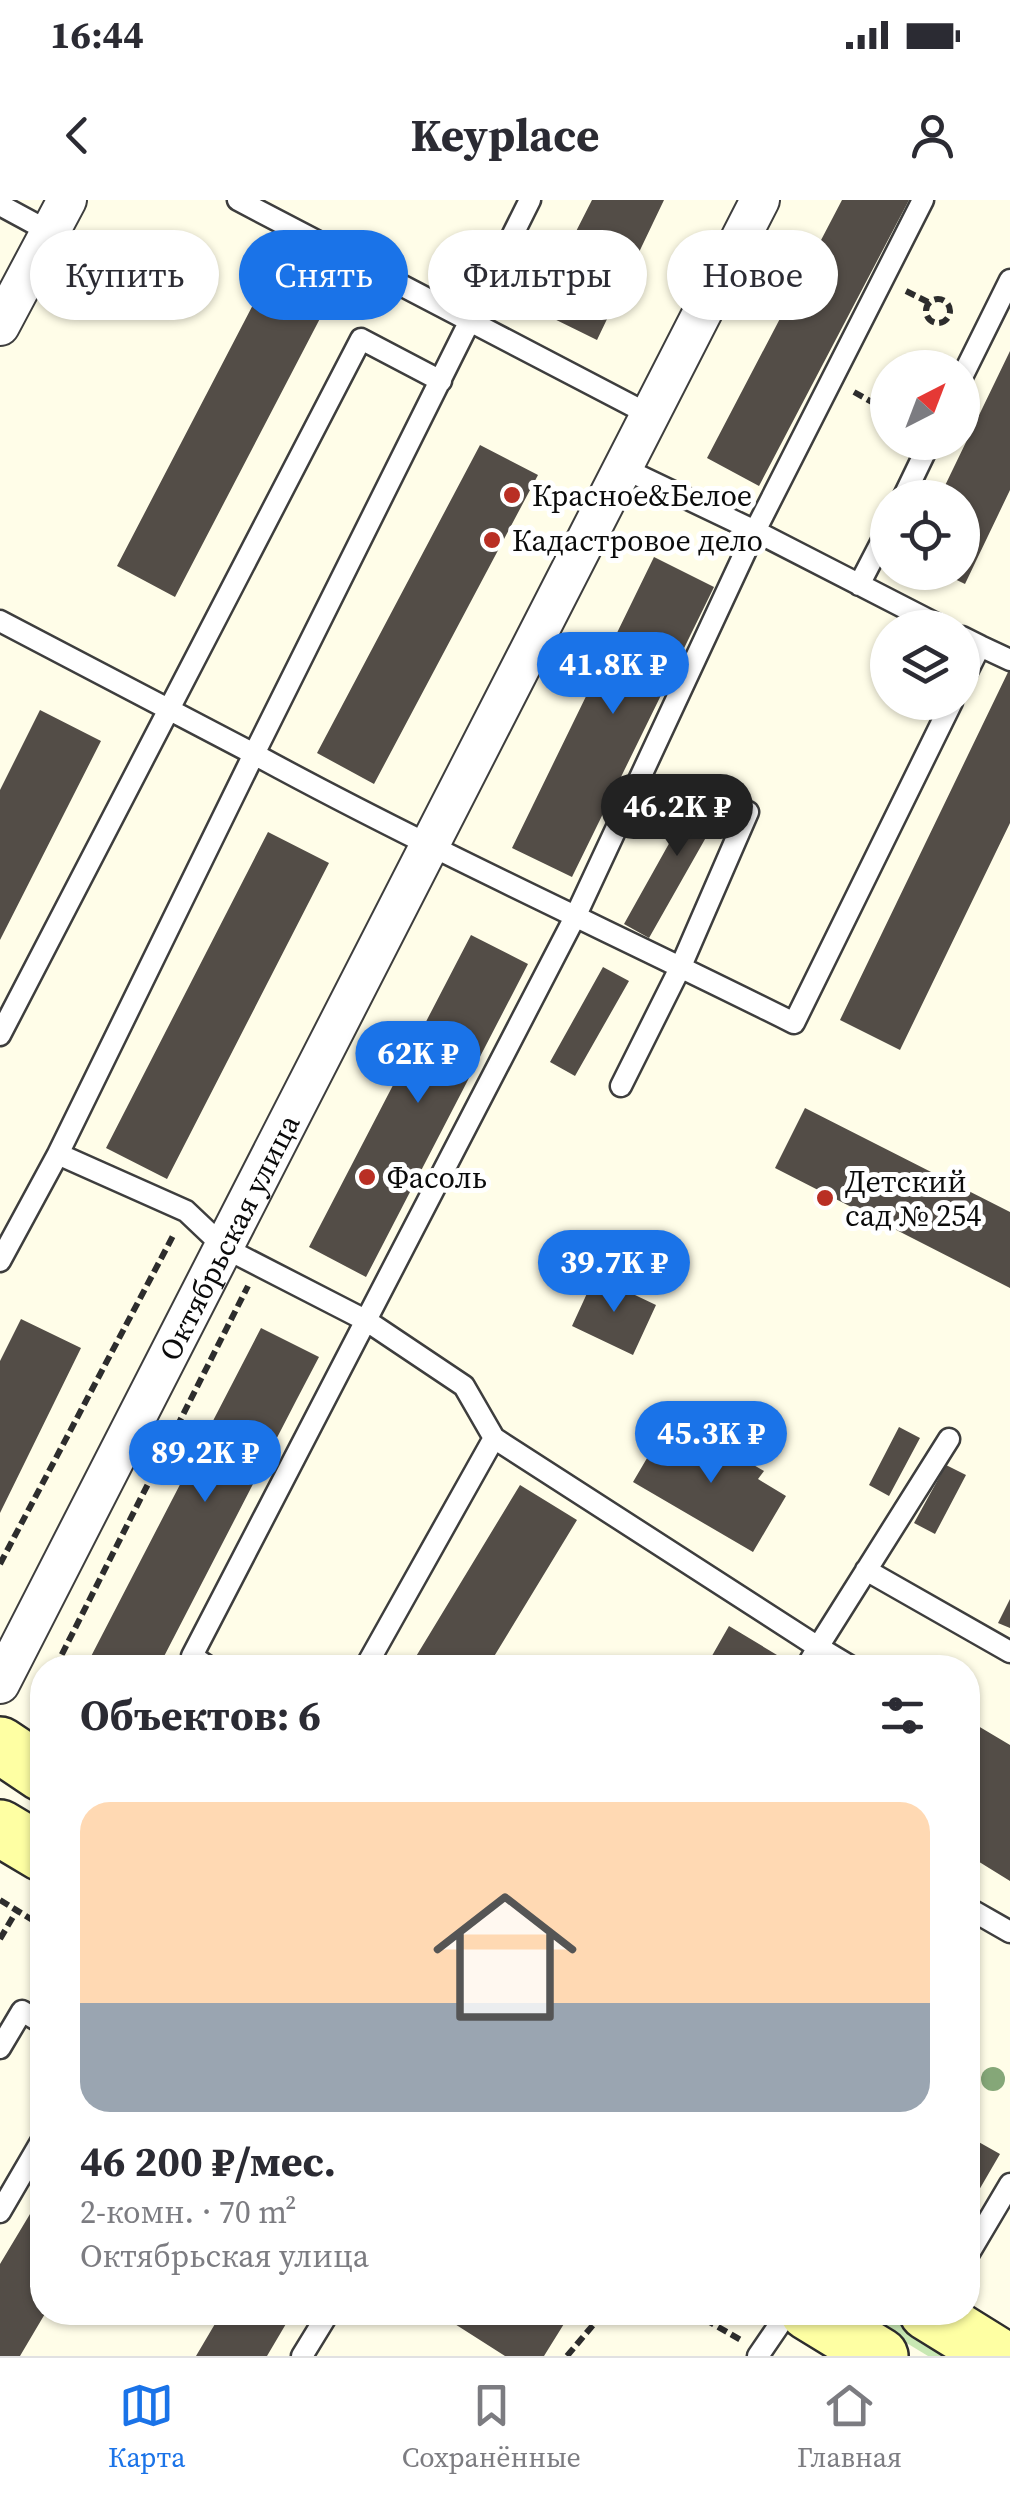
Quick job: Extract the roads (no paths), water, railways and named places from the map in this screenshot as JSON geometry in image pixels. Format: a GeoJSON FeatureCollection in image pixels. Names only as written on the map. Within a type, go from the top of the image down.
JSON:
{"type":"FeatureCollection","features":[{"type":"Feature","properties":{"kind":"main road"},"geometry":{"type":"LineString","coordinates":[[0,1745],[30,1764]]}},
{"type":"Feature","properties":{"kind":"main road"},"geometry":{"type":"LineString","coordinates":[[0,1828],[30,1846]]}},
{"type":"Feature","properties":{"kind":"main road"},"geometry":{"type":"LineString","coordinates":[[829,2325],[880,2356]]}},
{"type":"Feature","properties":{"kind":"main road"},"geometry":{"type":"LineString","coordinates":[[949,2325],[998,2356]]}},
{"type":"Feature","properties":{"kind":"street","name":"Октябрьская улица"},"geometry":{"type":"LineString","coordinates":[[0,1684],[760,200]]}},
{"type":"Feature","properties":{"kind":"street"},"geometry":{"type":"LineString","coordinates":[[0,326],[58,216]]}},
{"type":"Feature","properties":{"kind":"lane"},"geometry":{"type":"LineString","coordinates":[[0,1260],[58,1154],[530,200]]}},
{"type":"Feature","properties":{"kind":"lane"},"geometry":{"type":"LineString","coordinates":[[193,1655],[576,914],[755,531],[923,200]]}},
{"type":"Feature","properties":{"kind":"lane"},"geometry":{"type":"LineString","coordinates":[[246,202],[650,415]]}},
{"type":"Feature","properties":{"kind":"lane"},"geometry":{"type":"LineString","coordinates":[[0,205],[58,216]]}},
{"type":"Feature","properties":{"kind":"lane"},"geometry":{"type":"LineString","coordinates":[[975,350],[1010,280]]}},
{"type":"Feature","properties":{"kind":"lane"},"geometry":{"type":"LineString","coordinates":[[0,1034],[361,339],[441,381]]}},
{"type":"Feature","properties":{"kind":"lane"},"geometry":{"type":"LineString","coordinates":[[623,468],[908,610]]}},
{"type":"Feature","properties":{"kind":"lane"},"geometry":{"type":"LineString","coordinates":[[859,585],[870,563]]}},
{"type":"Feature","properties":{"kind":"lane"},"geometry":{"type":"LineString","coordinates":[[0,622],[384,825],[432,844],[794,1023],[943,720]]}},
{"type":"Feature","properties":{"kind":"lane"},"geometry":{"type":"LineString","coordinates":[[980,645],[1010,660]]}},
{"type":"Feature","properties":{"kind":"lane"},"geometry":{"type":"LineString","coordinates":[[621,1086],[681,966],[748,812]]}},
{"type":"Feature","properties":{"kind":"lane"},"geometry":{"type":"LineString","coordinates":[[58,1154],[186,1211],[225,1248],[367,1321],[464,1386],[494,1438],[832,1655]]}},
{"type":"Feature","properties":{"kind":"lane"},"geometry":{"type":"LineString","coordinates":[[372,1655],[494,1438]]}},
{"type":"Feature","properties":{"kind":"lane"},"geometry":{"type":"LineString","coordinates":[[813,1655],[949,1439]]}},
{"type":"Feature","properties":{"kind":"lane"},"geometry":{"type":"LineString","coordinates":[[866,1570],[1010,1652]]}},
{"type":"Feature","properties":{"kind":"lane"},"geometry":{"type":"LineString","coordinates":[[980,1915],[1010,1932]]}},
{"type":"Feature","properties":{"kind":"lane"},"geometry":{"type":"LineString","coordinates":[[0,2048],[22,2011],[30,2016]]}},
{"type":"Feature","properties":{"kind":"lane"},"geometry":{"type":"LineString","coordinates":[[0,2212],[30,2161]]}},
{"type":"Feature","properties":{"kind":"lane"},"geometry":{"type":"LineString","coordinates":[[980,2235],[1010,2184]]}},
{"type":"Feature","properties":{"kind":"lane"},"geometry":{"type":"LineString","coordinates":[[302,2356],[321,2325]]}},
{"type":"Feature","properties":{"kind":"lane"},"geometry":{"type":"LineString","coordinates":[[760,2354],[779,2325]]}},
{"type":"Feature","properties":{"kind":"place","name":"Красное&Белое"},"geometry":{"type":"Point","coordinates":[512,495]}},
{"type":"Feature","properties":{"kind":"place","name":"Кадастровое дело"},"geometry":{"type":"Point","coordinates":[492,540]}},
{"type":"Feature","properties":{"kind":"place","name":"Фасоль"},"geometry":{"type":"Point","coordinates":[367,1177]}},
{"type":"Feature","properties":{"kind":"place","name":"Детский сад № 254"},"geometry":{"type":"Point","coordinates":[825,1198]}}]}
